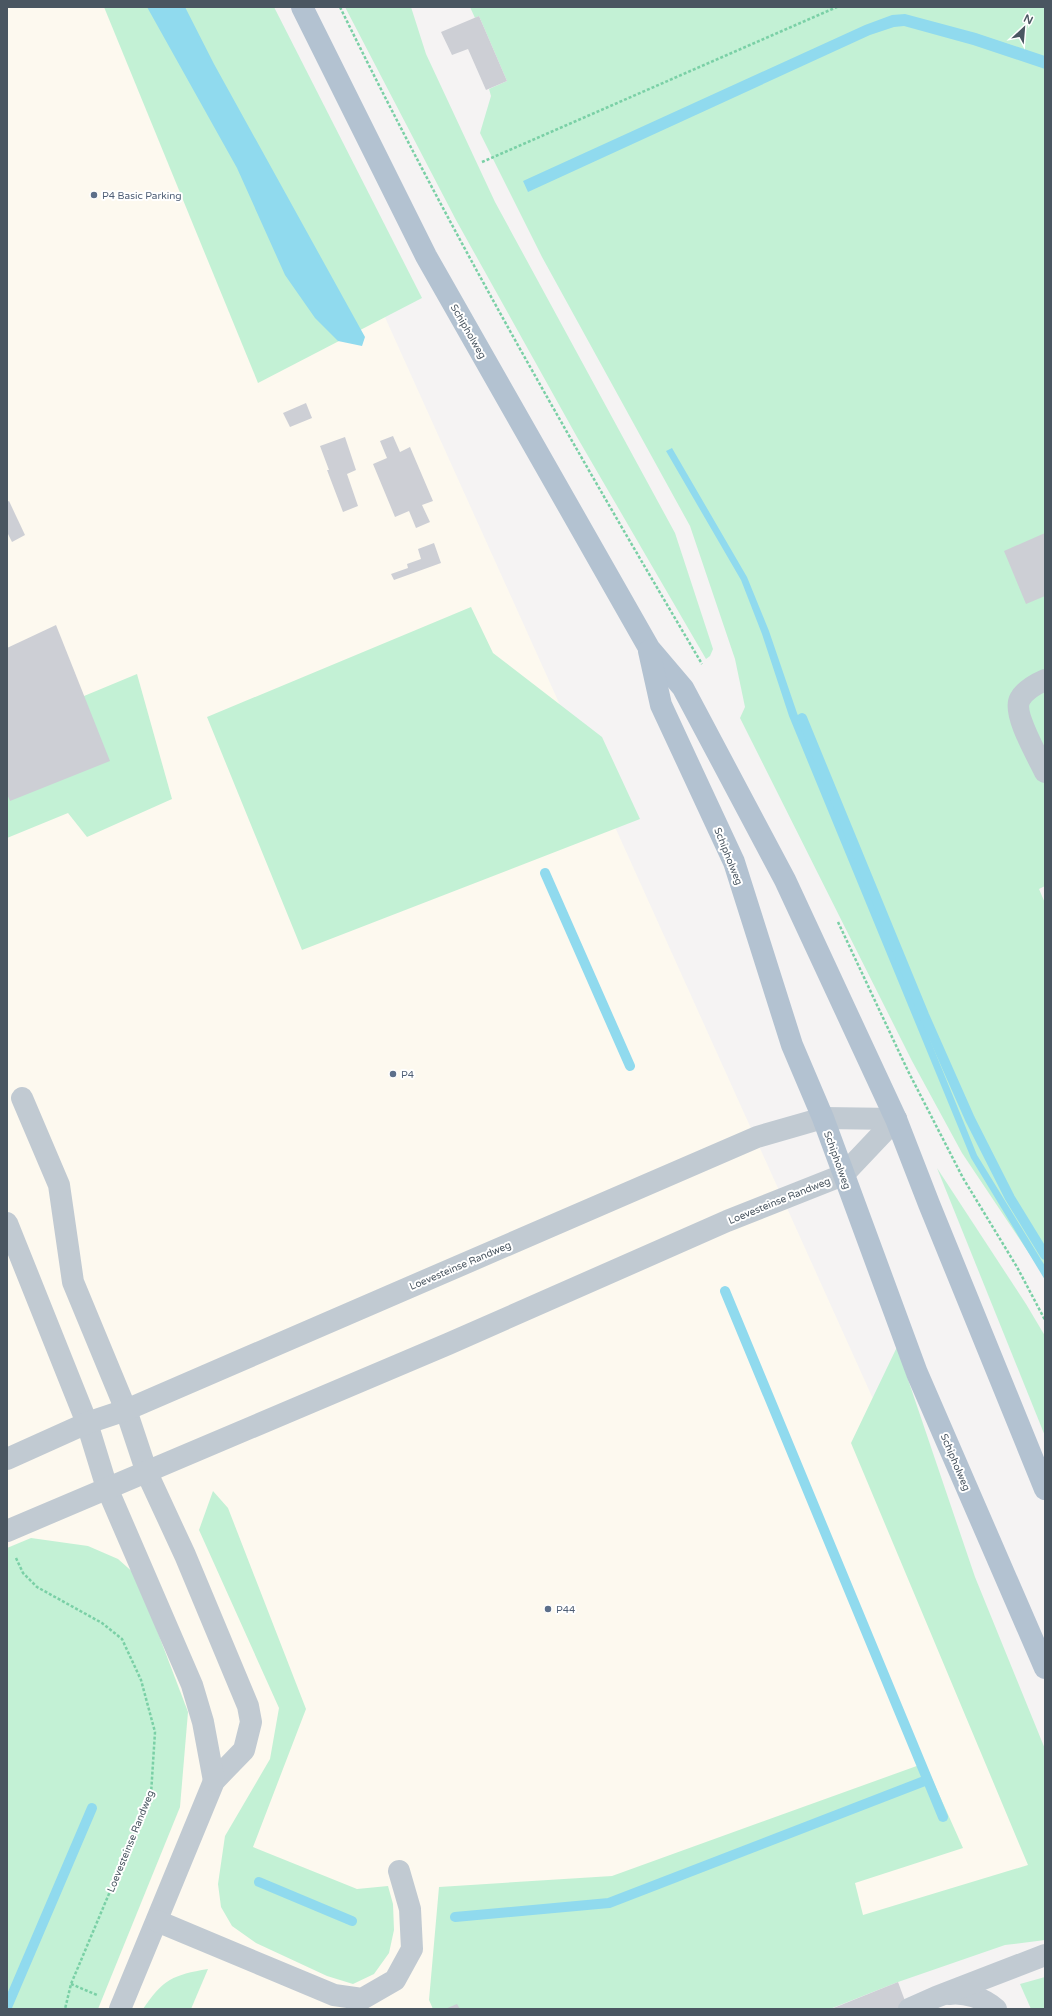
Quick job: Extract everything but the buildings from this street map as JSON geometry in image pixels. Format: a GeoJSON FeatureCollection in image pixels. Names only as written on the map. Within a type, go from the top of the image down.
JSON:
{"type":"FeatureCollection","features":[{"type":"Feature","properties":{"kind":"main road","name":"Schipholweg"},"geometry":{"type":"LineString","coordinates":[[302,7],[426,256],[649,648],[683,688],[785,880],[896,1119],[1045,1489]]}},
{"type":"Feature","properties":{"kind":"main road","name":"Schipholweg"},"geometry":{"type":"LineString","coordinates":[[649,648],[661,705],[734,862],[792,1044],[823,1118],[917,1373],[1045,1668]]}},
{"type":"Feature","properties":{"kind":"street"},"geometry":{"type":"LineString","coordinates":[[1045,680],[1027,690],[1020,699],[1018,707],[1020,718],[1045,772]]}},
{"type":"Feature","properties":{"kind":"street"},"geometry":{"type":"LineString","coordinates":[[22,1098],[59,1184],[73,1282],[126,1410],[147,1473],[185,1555],[248,1706],[251,1722],[244,1750],[214,1781],[120,2009]]}},
{"type":"Feature","properties":{"kind":"street","name":"Loevesteinse Randweg"},"geometry":{"type":"LineString","coordinates":[[7,1459],[86,1423],[126,1410],[757,1137],[823,1118],[896,1119]]}},
{"type":"Feature","properties":{"kind":"street","name":"Loevesteinse Randweg"},"geometry":{"type":"LineString","coordinates":[[7,1532],[107,1488],[147,1473],[448,1344],[727,1221],[843,1175],[896,1119]]}},
{"type":"Feature","properties":{"kind":"street"},"geometry":{"type":"LineString","coordinates":[[7,1223],[86,1423],[107,1488],[192,1685],[203,1722],[214,1781]]}},
{"type":"Feature","properties":{"kind":"street"},"geometry":{"type":"LineString","coordinates":[[157,1921],[334,1996],[364,2004],[395,1980],[412,1949],[410,1909],[399,1871]]}},
{"type":"Feature","properties":{"kind":"street"},"geometry":{"type":"LineString","coordinates":[[909,2009],[1045,1955]]}},
{"type":"Feature","properties":{"kind":"street"},"geometry":{"type":"LineString","coordinates":[[936,1997],[957,1993],[977,1997],[996,2009]]}},
{"type":"Feature","properties":{"kind":"path"},"geometry":{"type":"LineString","coordinates":[[482,162],[837,7]]}},
{"type":"Feature","properties":{"kind":"path","name":"Loevesteinse Randweg"},"geometry":{"type":"LineString","coordinates":[[14,1554],[23,1573],[37,1587],[102,1623],[122,1639],[141,1680],[155,1732],[151,1794],[71,1984],[64,2009]]}},
{"type":"Feature","properties":{"kind":"shaded area"},"geometry":{"type":"Polygon","coordinates":[[[7,7],[245,7],[1045,1780],[1045,1860],[660,2009],[7,2009],[7,7]]]}},
{"type":"Feature","properties":{"kind":"green space"},"geometry":{"type":"Polygon","coordinates":[[[104,7],[274,7],[422,298],[258,383],[104,7]]]}},
{"type":"Feature","properties":{"kind":"green space"},"geometry":{"type":"Polygon","coordinates":[[[345,7],[411,7],[426,54],[495,202],[675,533],[713,649],[710,656],[706,659],[577,437],[456,220],[345,7]]]}},
{"type":"Feature","properties":{"kind":"green space"},"geometry":{"type":"Polygon","coordinates":[[[470,7],[1045,7],[1045,886],[1039,889],[1045,903],[1045,1277],[962,1153],[912,1061],[740,718],[745,707],[735,659],[690,526],[542,257],[480,133],[491,96],[489,89],[507,81],[479,16],[475,18],[470,7]]]}},
{"type":"Feature","properties":{"kind":"green space"},"geometry":{"type":"Polygon","coordinates":[[[471,607],[493,653],[602,737],[640,819],[302,950],[207,717],[471,607]]]}},
{"type":"Feature","properties":{"kind":"green space"},"geometry":{"type":"Polygon","coordinates":[[[137,674],[172,799],[87,837],[68,813],[7,838],[7,728],[137,674]]]}},
{"type":"Feature","properties":{"kind":"green space"},"geometry":{"type":"Polygon","coordinates":[[[937,1168],[1026,1304],[1045,1336],[1045,1436],[937,1168]]]}},
{"type":"Feature","properties":{"kind":"green space"},"geometry":{"type":"Polygon","coordinates":[[[897,1347],[975,1577],[1045,1749],[1045,1940],[1005,1945],[898,1982],[830,2009],[433,2009],[429,2000],[439,1887],[612,1876],[925,1763],[963,1848],[855,1883],[863,1915],[1028,1865],[851,1443],[897,1347]]]}},
{"type":"Feature","properties":{"kind":"green space"},"geometry":{"type":"Polygon","coordinates":[[[213,1491],[228,1508],[306,1709],[253,1847],[357,1889],[388,1886],[393,1904],[394,1930],[389,1953],[374,1974],[353,1984],[327,1976],[256,1943],[232,1926],[221,1907],[218,1884],[225,1836],[270,1759],[279,1708],[199,1530],[213,1491]]]}},
{"type":"Feature","properties":{"kind":"green space"},"geometry":{"type":"Polygon","coordinates":[[[31,1538],[88,1546],[118,1559],[136,1575],[188,1712],[180,1807],[98,2009],[7,2009],[7,1548],[31,1538]]]}},
{"type":"Feature","properties":{"kind":"green space"},"geometry":{"type":"Polygon","coordinates":[[[208,1969],[191,2009],[143,2009],[157,1991],[170,1980],[177,1976],[208,1969]]]}},
{"type":"Feature","properties":{"kind":"green space"},"geometry":{"type":"Polygon","coordinates":[[[1045,1977],[1045,2009],[1031,2009],[1020,1984],[1045,1977]]]}},
{"type":"Feature","properties":{"kind":"water"},"geometry":{"type":"Polygon","coordinates":[[[147,7],[185,7],[214,64],[365,337],[362,346],[338,341],[315,318],[285,275],[237,168],[147,7]]]}},
{"type":"Feature","properties":{"kind":"water"},"geometry":{"type":"Polygon","coordinates":[[[905,14],[976,33],[1045,56],[1045,69],[973,45],[904,26],[894,27],[870,35],[528,192],[523,181],[865,25],[892,15],[905,14]]]}},
{"type":"Feature","properties":{"kind":"water"},"geometry":{"type":"Polygon","coordinates":[[[672,448],[747,577],[769,631],[797,713],[977,1155],[1045,1266],[1045,1280],[971,1158],[789,716],[762,634],[741,580],[666,451],[672,448]]]}},
{"type":"Feature","properties":{"kind":"waterway"},"geometry":{"type":"LineString","coordinates":[[802,718],[924,1015],[970,1119],[1010,1198],[1045,1255]]}},
{"type":"Feature","properties":{"kind":"waterway"},"geometry":{"type":"LineString","coordinates":[[545,873],[630,1066]]}},
{"type":"Feature","properties":{"kind":"waterway"},"geometry":{"type":"LineString","coordinates":[[725,1291],[943,1817]]}},
{"type":"Feature","properties":{"kind":"waterway"},"geometry":{"type":"LineString","coordinates":[[455,1917],[609,1903],[927,1780]]}},
{"type":"Feature","properties":{"kind":"waterway"},"geometry":{"type":"LineString","coordinates":[[7,2007],[92,1808]]}},
{"type":"Feature","properties":{"kind":"waterway"},"geometry":{"type":"LineString","coordinates":[[259,1882],[352,1921]]}},
{"type":"Feature","properties":{"kind":"place","name":"P4 Basic Parking"},"geometry":{"type":"Point","coordinates":[94,195]}},
{"type":"Feature","properties":{"kind":"place","name":"P4"},"geometry":{"type":"Point","coordinates":[393,1074]}},
{"type":"Feature","properties":{"kind":"place","name":"P44"},"geometry":{"type":"Point","coordinates":[548,1609]}}]}
